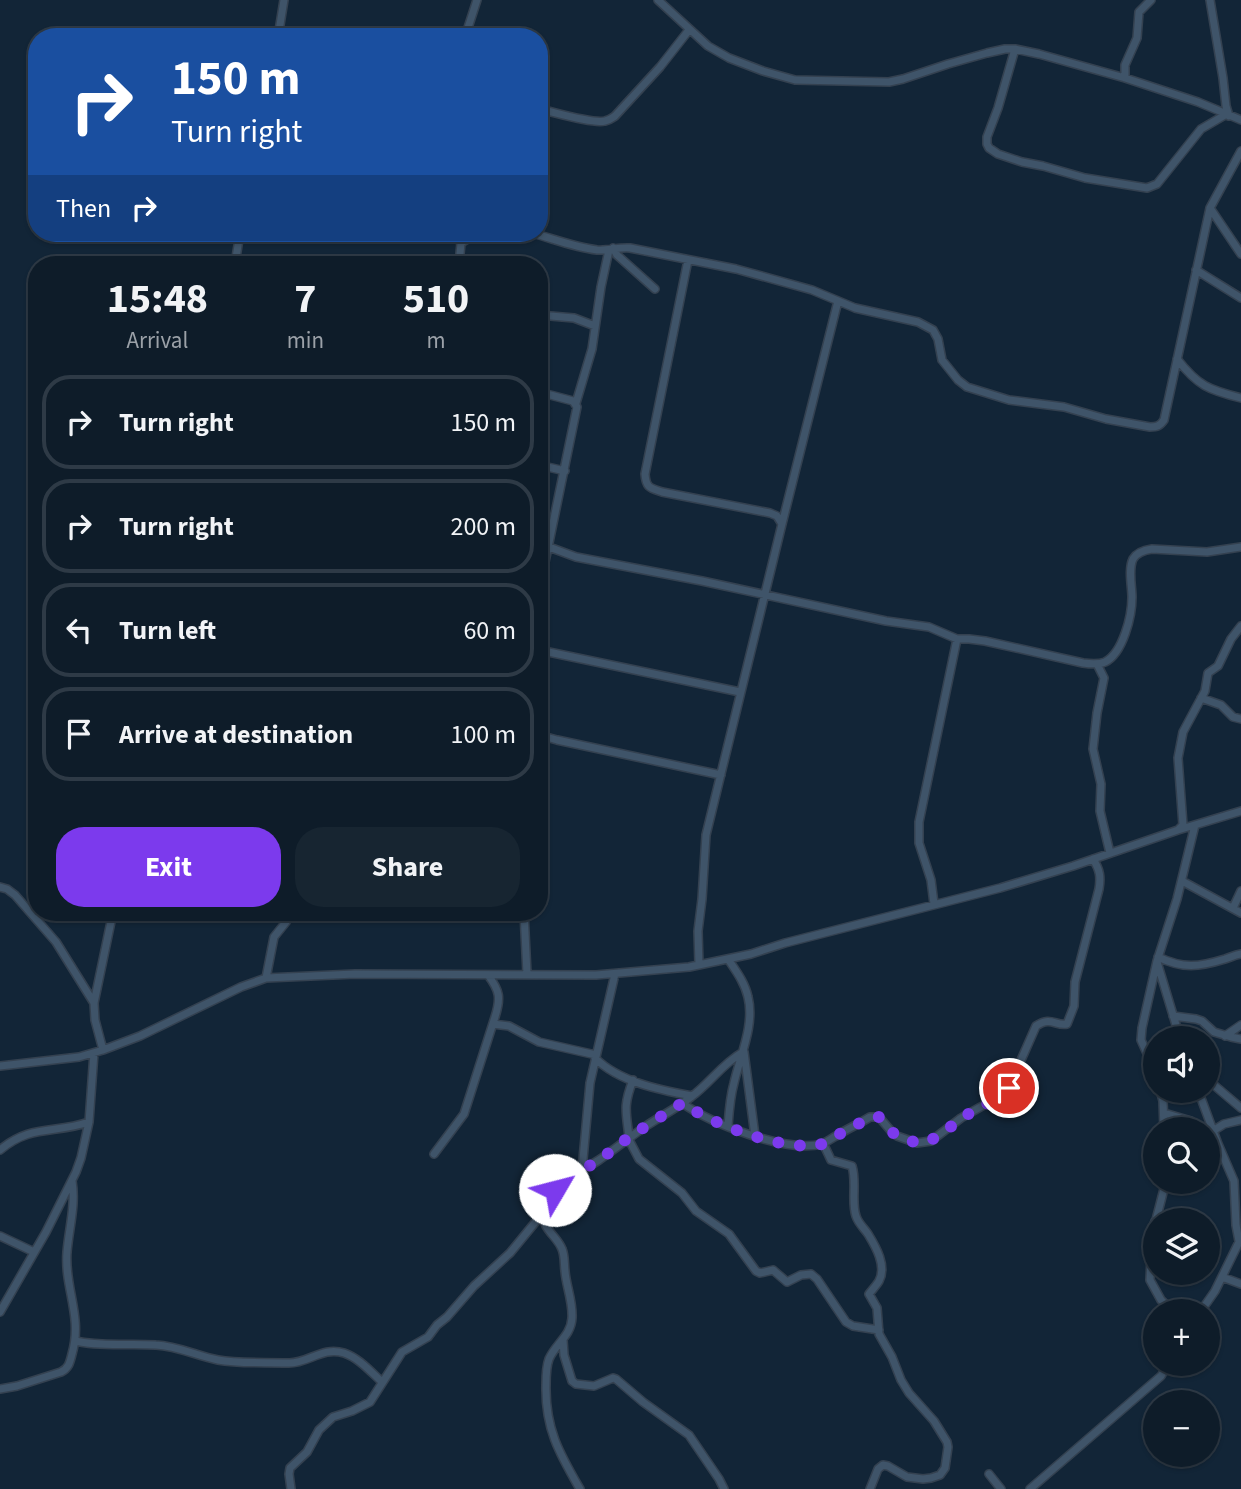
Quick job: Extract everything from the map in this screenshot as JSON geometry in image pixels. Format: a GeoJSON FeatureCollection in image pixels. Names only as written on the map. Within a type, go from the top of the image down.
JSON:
{"type":"FeatureCollection","features":[{"type":"Feature","properties":{"kind":"street"},"geometry":{"type":"LineString","coordinates":[[279,28],[284,0]]}},
{"type":"Feature","properties":{"kind":"street"},"geometry":{"type":"LineString","coordinates":[[468,28],[477,0]]}},
{"type":"Feature","properties":{"kind":"street"},"geometry":{"type":"LineString","coordinates":[[657,0],[708,46],[729,58],[795,80],[889,82],[1005,49],[1040,54],[1125,78],[1198,102],[1241,120]]}},
{"type":"Feature","properties":{"kind":"street"},"geometry":{"type":"LineString","coordinates":[[1125,78],[1125,65],[1138,38],[1139,12],[1151,0]]}},
{"type":"Feature","properties":{"kind":"street"},"geometry":{"type":"LineString","coordinates":[[1210,0],[1227,115]]}},
{"type":"Feature","properties":{"kind":"street"},"geometry":{"type":"LineString","coordinates":[[548,110],[601,122],[608,121],[660,66],[689,30]]}},
{"type":"Feature","properties":{"kind":"street"},"geometry":{"type":"LineString","coordinates":[[1015,50],[987,144],[998,154],[1022,162],[1085,178],[1147,188],[1157,184],[1201,129],[1227,115]]}},
{"type":"Feature","properties":{"kind":"street"},"geometry":{"type":"LineString","coordinates":[[548,238],[601,250],[630,248],[736,269],[812,290],[855,308],[910,320],[933,330],[938,339],[942,360],[967,387],[1009,400],[1064,407],[1150,428],[1160,425],[1164,420],[1210,208],[1241,151]]}},
{"type":"Feature","properties":{"kind":"street"},"geometry":{"type":"LineString","coordinates":[[1210,208],[1241,254]]}},
{"type":"Feature","properties":{"kind":"street"},"geometry":{"type":"LineString","coordinates":[[460,256],[461,243]]}},
{"type":"Feature","properties":{"kind":"street"},"geometry":{"type":"LineString","coordinates":[[611,249],[655,289]]}},
{"type":"Feature","properties":{"kind":"street"},"geometry":{"type":"LineString","coordinates":[[548,551],[577,411],[576,403],[592,349],[611,249]]}},
{"type":"Feature","properties":{"kind":"street"},"geometry":{"type":"LineString","coordinates":[[688,260],[645,474],[646,482],[650,488],[662,492],[770,513],[777,516],[782,524]]}},
{"type":"Feature","properties":{"kind":"street"},"geometry":{"type":"LineString","coordinates":[[1196,270],[1241,298]]}},
{"type":"Feature","properties":{"kind":"street"},"geometry":{"type":"LineString","coordinates":[[699,965],[698,932],[705,846],[740,692],[838,301]]}},
{"type":"Feature","properties":{"kind":"street"},"geometry":{"type":"LineString","coordinates":[[548,316],[574,318],[595,326]]}},
{"type":"Feature","properties":{"kind":"street"},"geometry":{"type":"LineString","coordinates":[[1177,359],[1191,376],[1204,386],[1241,398]]}},
{"type":"Feature","properties":{"kind":"street"},"geometry":{"type":"LineString","coordinates":[[548,394],[576,403]]}},
{"type":"Feature","properties":{"kind":"street"},"geometry":{"type":"LineString","coordinates":[[548,467],[565,471]]}},
{"type":"Feature","properties":{"kind":"street"},"geometry":{"type":"LineString","coordinates":[[549,547],[576,557],[886,621],[929,627],[957,639],[985,641],[1097,664],[1110,658],[1129,623],[1132,598],[1131,565],[1137,554],[1152,549],[1207,552],[1241,547]]}},
{"type":"Feature","properties":{"kind":"street"},"geometry":{"type":"LineString","coordinates":[[1178,830],[1183,825],[1178,758],[1183,732],[1207,686],[1208,673],[1218,666],[1231,639],[1241,626]]}},
{"type":"Feature","properties":{"kind":"street"},"geometry":{"type":"LineString","coordinates":[[934,904],[919,843],[919,822],[957,639]]}},
{"type":"Feature","properties":{"kind":"street"},"geometry":{"type":"LineString","coordinates":[[548,652],[740,692]]}},
{"type":"Feature","properties":{"kind":"street"},"geometry":{"type":"LineString","coordinates":[[1097,664],[1104,678],[1093,755],[1101,784],[1100,811],[1110,853]]}},
{"type":"Feature","properties":{"kind":"street"},"geometry":{"type":"LineString","coordinates":[[1201,698],[1221,705],[1233,717],[1241,719]]}},
{"type":"Feature","properties":{"kind":"street"},"geometry":{"type":"LineString","coordinates":[[548,737],[721,775]]}},
{"type":"Feature","properties":{"kind":"street"},"geometry":{"type":"LineString","coordinates":[[0,1066],[98,1052],[140,1036],[266,978],[355,974],[596,975],[699,965],[751,954],[1000,888],[1241,811]]}},
{"type":"Feature","properties":{"kind":"street"},"geometry":{"type":"LineString","coordinates":[[1143,1026],[1157,959],[1177,900],[1195,825]]}},
{"type":"Feature","properties":{"kind":"street"},"geometry":{"type":"LineString","coordinates":[[682,1103],[691,1110],[728,1126],[784,1143],[824,1143],[874,1116],[879,1117],[897,1136],[917,1143],[932,1141],[961,1118],[1007,1091],[1037,1026],[1048,1021],[1065,1025],[1071,1017],[1075,982],[1101,878],[1100,869],[1093,859]]}},
{"type":"Feature","properties":{"kind":"street"},"geometry":{"type":"LineString","coordinates":[[1182,881],[1241,913]]}},
{"type":"Feature","properties":{"kind":"street"},"geometry":{"type":"LineString","coordinates":[[0,887],[15,895],[28,910]]}},
{"type":"Feature","properties":{"kind":"street"},"geometry":{"type":"LineString","coordinates":[[1233,908],[1241,891]]}},
{"type":"Feature","properties":{"kind":"street"},"geometry":{"type":"LineString","coordinates":[[38,921],[56,942],[94,1003]]}},
{"type":"Feature","properties":{"kind":"street"},"geometry":{"type":"LineString","coordinates":[[0,1312],[72,1181],[81,1158],[89,1122],[98,1052],[94,1003],[111,921]]}},
{"type":"Feature","properties":{"kind":"street"},"geometry":{"type":"LineString","coordinates":[[266,978],[274,937],[286,921]]}},
{"type":"Feature","properties":{"kind":"street"},"geometry":{"type":"LineString","coordinates":[[524,921],[527,974]]}},
{"type":"Feature","properties":{"kind":"street"},"geometry":{"type":"LineString","coordinates":[[1157,959],[1176,965],[1195,966],[1241,954]]}},
{"type":"Feature","properties":{"kind":"street"},"geometry":{"type":"LineString","coordinates":[[728,959],[742,979],[749,1002],[748,1025],[733,1086],[728,1126]]}},
{"type":"Feature","properties":{"kind":"street"},"geometry":{"type":"LineString","coordinates":[[1157,959],[1176,1026]]}},
{"type":"Feature","properties":{"kind":"street"},"geometry":{"type":"LineString","coordinates":[[582,1170],[585,1117],[595,1056],[615,974]]}},
{"type":"Feature","properties":{"kind":"street"},"geometry":{"type":"LineString","coordinates":[[434,1154],[464,1114],[499,1006],[497,986],[488,975]]}},
{"type":"Feature","properties":{"kind":"street"},"geometry":{"type":"LineString","coordinates":[[1173,1016],[1202,1021],[1214,1032],[1241,1039]]}},
{"type":"Feature","properties":{"kind":"street"},"geometry":{"type":"LineString","coordinates":[[493,1024],[509,1026],[539,1042],[595,1056],[607,1068],[634,1080],[692,1096]]}},
{"type":"Feature","properties":{"kind":"street"},"geometry":{"type":"LineString","coordinates":[[1225,1036],[1241,1025]]}},
{"type":"Feature","properties":{"kind":"street"},"geometry":{"type":"LineString","coordinates":[[1143,1027],[1143,1047]]}},
{"type":"Feature","properties":{"kind":"street"},"geometry":{"type":"LineString","coordinates":[[743,1050],[755,1136]]}},
{"type":"Feature","properties":{"kind":"street"},"geometry":{"type":"LineString","coordinates":[[291,1489],[290,1468],[307,1452],[319,1430],[333,1417],[370,1402],[402,1352],[428,1337],[474,1286],[510,1253],[542,1214],[555,1190],[569,1176],[597,1162],[692,1096],[725,1063],[743,1050]]}},
{"type":"Feature","properties":{"kind":"street"},"geometry":{"type":"LineString","coordinates":[[634,1080],[626,1099],[625,1110],[628,1138],[639,1158],[682,1193],[696,1211],[729,1234],[756,1271],[760,1273],[773,1270],[787,1282],[811,1274],[846,1322],[853,1326],[878,1329]]}},
{"type":"Feature","properties":{"kind":"street"},"geometry":{"type":"LineString","coordinates":[[1220,1090],[1241,1108]]}},
{"type":"Feature","properties":{"kind":"street"},"geometry":{"type":"LineString","coordinates":[[1162,1103],[1164,1117]]}},
{"type":"Feature","properties":{"kind":"street"},"geometry":{"type":"LineString","coordinates":[[1164,1113],[1178,1117]]}},
{"type":"Feature","properties":{"kind":"street"},"geometry":{"type":"LineString","coordinates":[[1220,1126],[1241,1120]]}},
{"type":"Feature","properties":{"kind":"street"},"geometry":{"type":"LineString","coordinates":[[0,1150],[17,1137],[26,1134],[89,1122]]}},
{"type":"Feature","properties":{"kind":"street"},"geometry":{"type":"LineString","coordinates":[[824,1143],[831,1160],[852,1166],[857,1220],[870,1237],[881,1262],[881,1277],[869,1294],[877,1308],[878,1329],[905,1387],[934,1420],[948,1447],[946,1468],[940,1475],[914,1478],[883,1465],[878,1469],[870,1489]]}},
{"type":"Feature","properties":{"kind":"street"},"geometry":{"type":"LineString","coordinates":[[1208,1299],[1240,1239],[1236,1225],[1234,1181],[1220,1152]]}},
{"type":"Feature","properties":{"kind":"street"},"geometry":{"type":"LineString","coordinates":[[0,1389],[66,1369],[71,1361],[77,1326],[67,1254],[74,1199],[72,1181]]}},
{"type":"Feature","properties":{"kind":"street"},"geometry":{"type":"LineString","coordinates":[[542,1214],[547,1228],[563,1251],[572,1306],[570,1330],[549,1360],[546,1374],[547,1417],[557,1448],[580,1489]]}},
{"type":"Feature","properties":{"kind":"street"},"geometry":{"type":"LineString","coordinates":[[0,1236],[34,1252]]}},
{"type":"Feature","properties":{"kind":"street"},"geometry":{"type":"LineString","coordinates":[[1222,1277],[1241,1284]]}},
{"type":"Feature","properties":{"kind":"street"},"geometry":{"type":"LineString","coordinates":[[563,1340],[572,1381],[594,1386],[616,1379],[689,1435],[724,1489]]}},
{"type":"Feature","properties":{"kind":"street"},"geometry":{"type":"LineString","coordinates":[[75,1341],[97,1345],[171,1346],[231,1361],[296,1363],[333,1351],[344,1353],[361,1363],[382,1382]]}},
{"type":"Feature","properties":{"kind":"street"},"geometry":{"type":"LineString","coordinates":[[1030,1489],[1161,1376]]}},
{"type":"Feature","properties":{"kind":"street"},"geometry":{"type":"LineString","coordinates":[[989,1474],[1001,1489]]}},
{"type":"Feature","properties":{"kind":"route"},"geometry":{"type":"LineString","coordinates":[[555,1190],[569,1176],[597,1162],[629,1137],[682,1103],[726,1126],[784,1143],[824,1143],[874,1116],[879,1117],[897,1136],[923,1143],[932,1141],[961,1118],[1003,1095],[1009,1088]]}}]}
